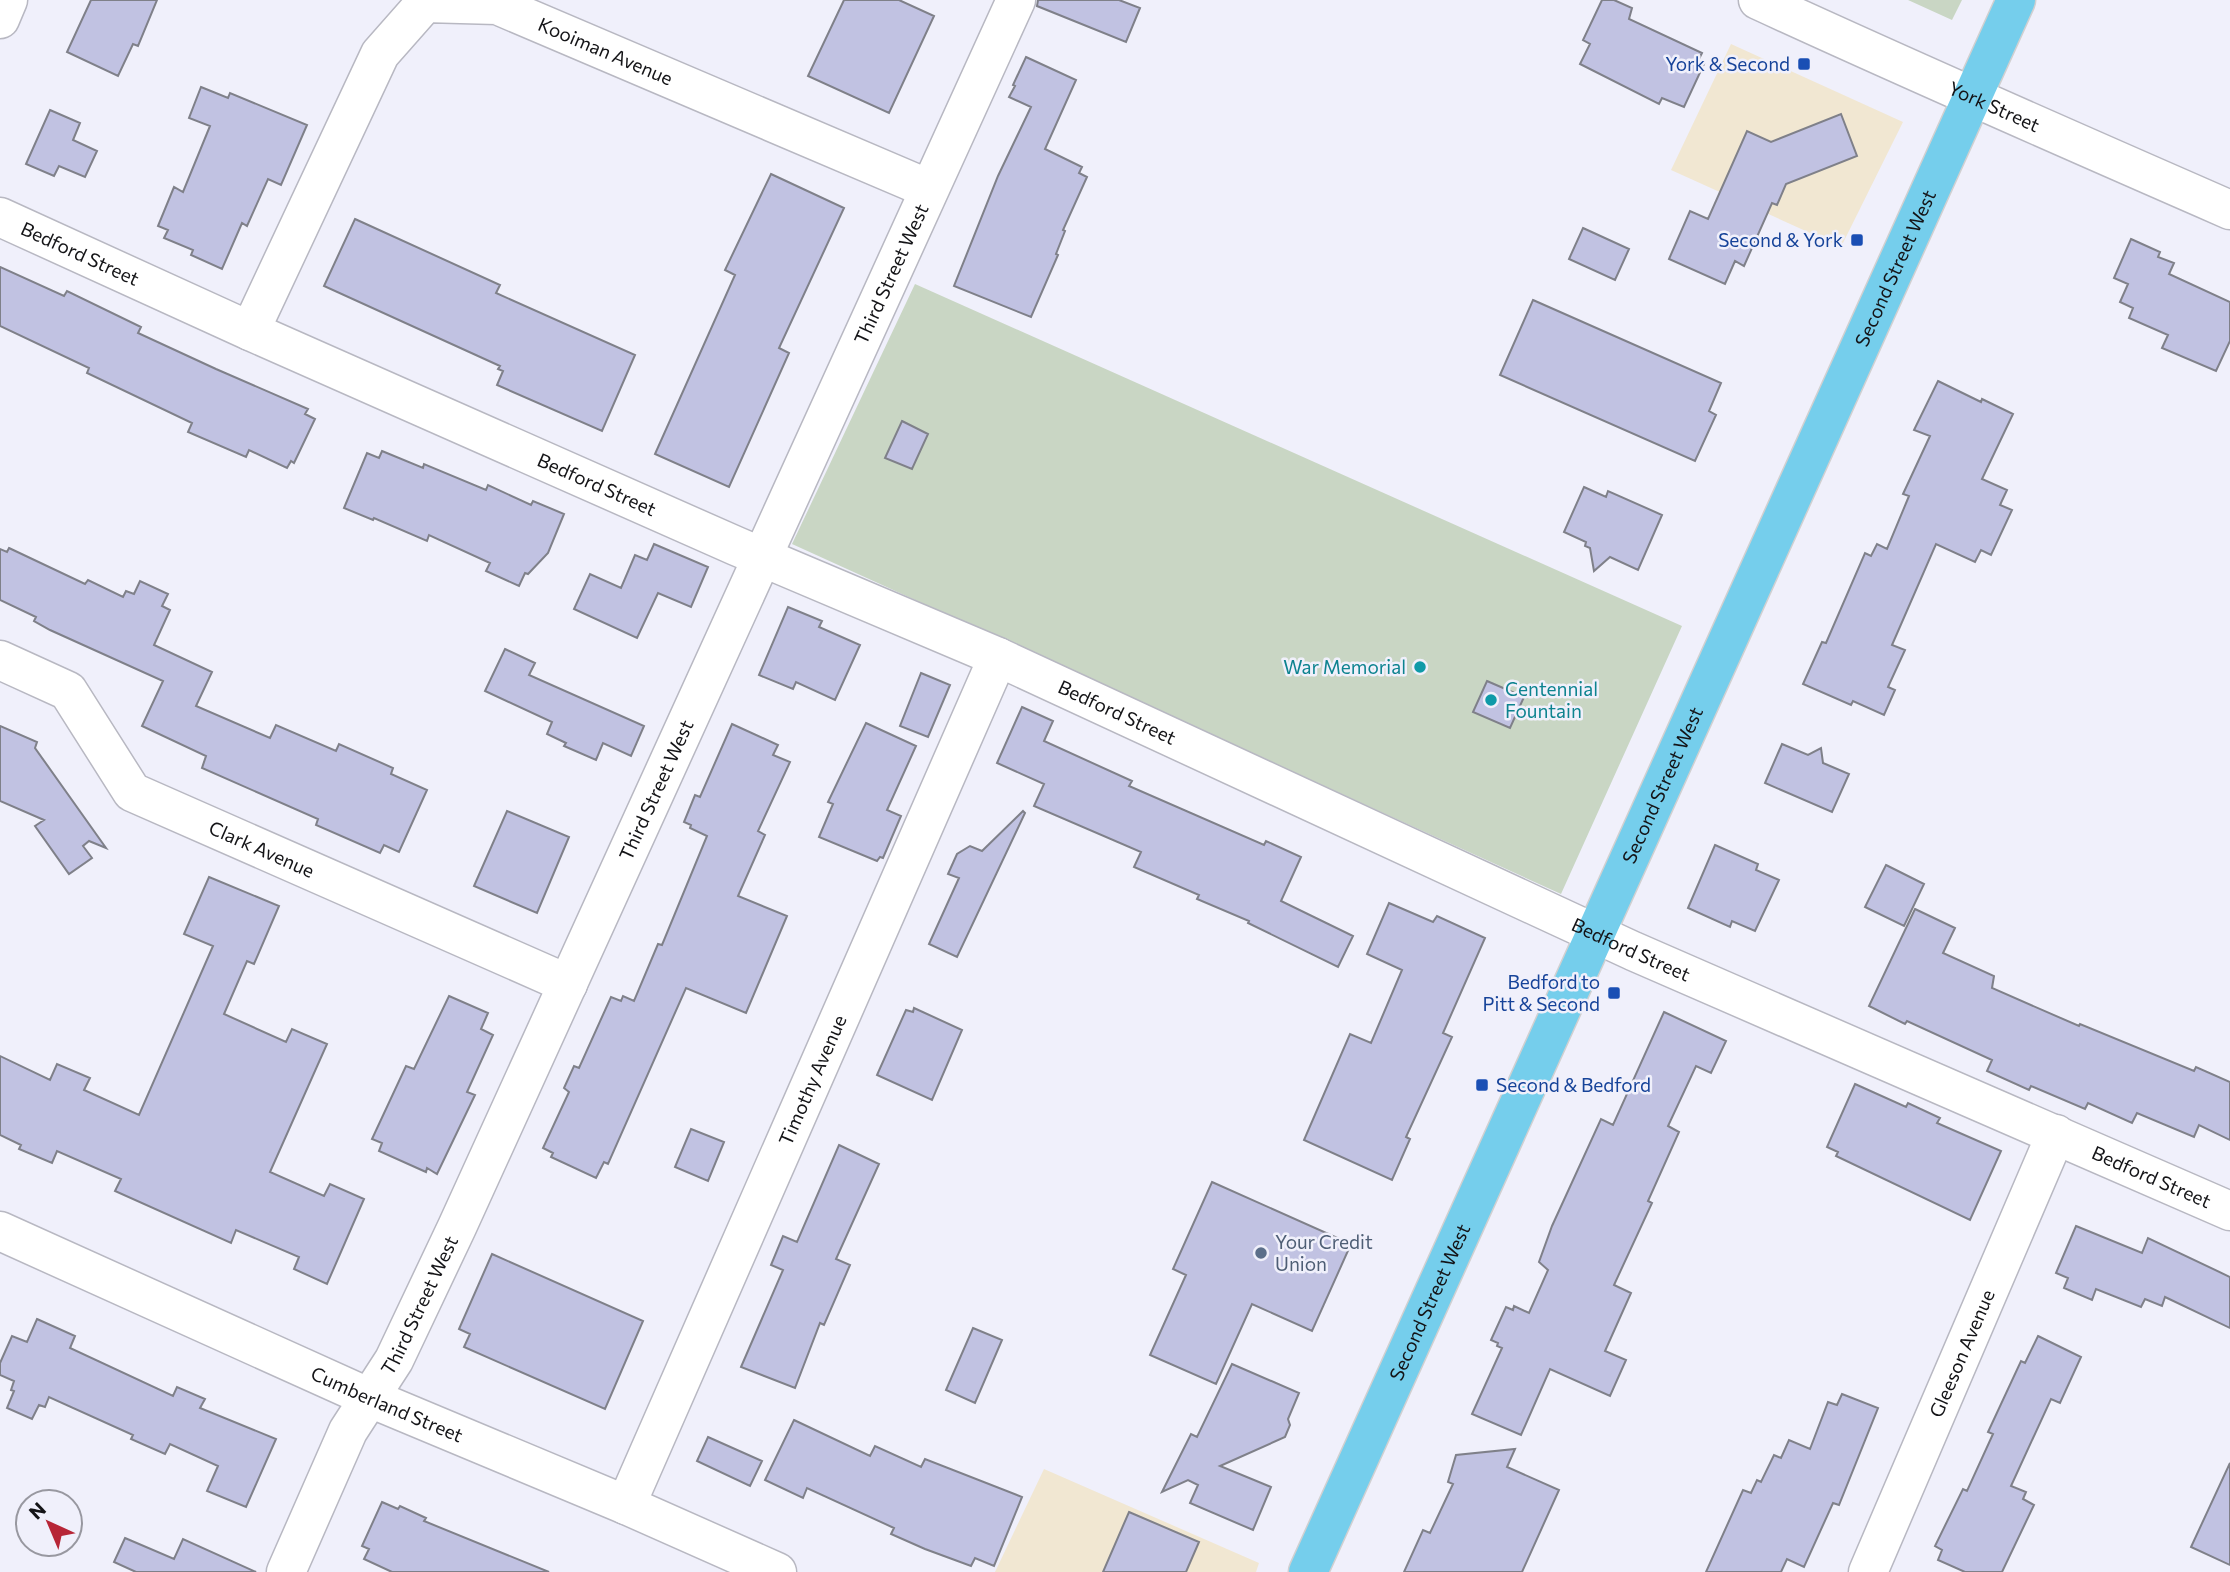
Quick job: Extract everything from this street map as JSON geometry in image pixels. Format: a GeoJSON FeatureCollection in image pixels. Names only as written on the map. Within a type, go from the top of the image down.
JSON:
{"type":"FeatureCollection","features":[{"type":"Feature","properties":{"kind":"main road","name":"Second Street West"},"geometry":{"type":"LineString","coordinates":[[1308,1572],[2016,0]]}},
{"type":"Feature","properties":{"kind":"street"},"geometry":{"type":"LineString","coordinates":[[0,19],[8,0]]}},
{"type":"Feature","properties":{"kind":"street","name":"Third Street West"},"geometry":{"type":"LineString","coordinates":[[286,1572],[348,1431],[394,1360],[568,985],[1016,0]]}},
{"type":"Feature","properties":{"kind":"street","name":"York Street"},"geometry":{"type":"LineString","coordinates":[[1758,0],[1929,79],[2230,210]]}},
{"type":"Feature","properties":{"kind":"street","name":"Kooiman Avenue"},"geometry":{"type":"LineString","coordinates":[[250,331],[380,54],[425,3],[497,5],[929,189]]}},
{"type":"Feature","properties":{"kind":"street","name":"Bedford Street"},"geometry":{"type":"LineString","coordinates":[[0,217],[250,331],[761,557],[998,657],[1595,933],[2230,1211]]}},
{"type":"Feature","properties":{"kind":"street","name":"Timothy Avenue"},"geometry":{"type":"LineString","coordinates":[[626,1505],[998,657]]}},
{"type":"Feature","properties":{"kind":"street","name":"Clark Avenue"},"geometry":{"type":"LineString","coordinates":[[0,660],[68,691],[132,792],[568,985]]}},
{"type":"Feature","properties":{"kind":"street","name":"Gleeson Avenue"},"geometry":{"type":"LineString","coordinates":[[1868,1572],[2056,1134]]}},
{"type":"Feature","properties":{"kind":"street","name":"Cumberland Street"},"geometry":{"type":"LineString","coordinates":[[0,1231],[369,1398],[626,1505],[777,1572]]}},
{"type":"Feature","properties":{"kind":"shaded area"},"geometry":{"type":"Polygon","coordinates":[[[1731,44],[1903,122],[1841,247],[1671,170],[1731,44]]]}},
{"type":"Feature","properties":{"kind":"shaded area"},"geometry":{"type":"Polygon","coordinates":[[[1044,1469],[1259,1563],[1256,1572],[995,1572],[1044,1469]]]}},
{"type":"Feature","properties":{"kind":"green space"},"geometry":{"type":"Polygon","coordinates":[[[1908,0],[1962,0],[1952,20],[1908,0]]]}},
{"type":"Feature","properties":{"kind":"green space"},"geometry":{"type":"Polygon","coordinates":[[[915,284],[1682,626],[1561,894],[792,544],[915,284]]]}},
{"type":"Feature","properties":{"kind":"building"},"geometry":{"type":"Polygon","coordinates":[[[91,0],[157,0],[138,46],[133,44],[118,76],[67,52],[91,0]]]}},
{"type":"Feature","properties":{"kind":"building"},"geometry":{"type":"Polygon","coordinates":[[[844,0],[899,0],[934,16],[889,113],[808,76],[844,0]]]}},
{"type":"Feature","properties":{"kind":"building"},"geometry":{"type":"Polygon","coordinates":[[[1038,0],[1119,0],[1140,8],[1126,42],[1037,6],[1038,0]]]}},
{"type":"Feature","properties":{"kind":"building"},"geometry":{"type":"Polygon","coordinates":[[[1602,0],[1614,0],[1632,8],[1629,19],[1702,53],[1698,61],[1704,64],[1684,107],[1662,98],[1659,104],[1580,64],[1590,44],[1583,40],[1602,0]]]}},
{"type":"Feature","properties":{"kind":"building"},"geometry":{"type":"Polygon","coordinates":[[[1026,57],[1076,80],[1045,149],[1082,167],[1079,173],[1087,177],[1063,230],[1065,231],[1056,254],[1058,255],[1031,317],[954,286],[998,176],[1031,107],[1009,97],[1026,57]]]}},
{"type":"Feature","properties":{"kind":"building"},"geometry":{"type":"Polygon","coordinates":[[[201,87],[228,98],[230,93],[307,125],[281,185],[268,179],[247,226],[242,223],[222,269],[191,255],[193,250],[164,238],[168,230],[158,226],[174,187],[183,192],[210,126],[189,118],[201,87]]]}},
{"type":"Feature","properties":{"kind":"building"},"geometry":{"type":"Polygon","coordinates":[[[50,110],[80,123],[73,140],[97,151],[85,177],[59,166],[54,176],[26,164],[50,110]]]}},
{"type":"Feature","properties":{"kind":"building"},"geometry":{"type":"Polygon","coordinates":[[[1841,114],[1857,156],[1786,184],[1777,205],[1772,203],[1744,266],[1735,261],[1725,284],[1669,259],[1690,211],[1708,219],[1747,131],[1771,142],[1841,114]]]}},
{"type":"Feature","properties":{"kind":"building"},"geometry":{"type":"Polygon","coordinates":[[[771,174],[844,208],[779,348],[789,353],[729,487],[655,454],[735,275],[725,270],[771,174]]]}},
{"type":"Feature","properties":{"kind":"building"},"geometry":{"type":"Polygon","coordinates":[[[355,219],[500,285],[496,293],[635,355],[602,431],[497,385],[503,371],[498,369],[500,366],[324,286],[355,219]]]}},
{"type":"Feature","properties":{"kind":"building"},"geometry":{"type":"Polygon","coordinates":[[[1583,228],[1629,249],[1615,280],[1569,259],[1583,228]]]}},
{"type":"Feature","properties":{"kind":"building"},"geometry":{"type":"Polygon","coordinates":[[[2131,239],[2160,252],[2158,257],[2174,263],[2169,274],[2230,302],[2230,341],[2216,371],[2162,348],[2168,335],[2129,318],[2133,308],[2120,302],[2128,284],[2114,278],[2131,239]]]}},
{"type":"Feature","properties":{"kind":"building"},"geometry":{"type":"Polygon","coordinates":[[[0,267],[64,296],[67,291],[141,327],[138,333],[308,409],[305,414],[315,419],[294,463],[291,461],[287,468],[249,450],[246,457],[188,432],[192,423],[87,373],[89,368],[0,326],[0,267]]]}},
{"type":"Feature","properties":{"kind":"building"},"geometry":{"type":"Polygon","coordinates":[[[1533,300],[1721,383],[1709,411],[1716,415],[1695,461],[1500,375],[1533,300]]]}},
{"type":"Feature","properties":{"kind":"building"},"geometry":{"type":"Polygon","coordinates":[[[1938,381],[2013,414],[1982,479],[2007,490],[2000,505],[2012,510],[1991,555],[1981,550],[1975,562],[1936,544],[1892,645],[1905,650],[1888,687],[1895,690],[1884,715],[1853,701],[1851,705],[1803,684],[1822,642],[1826,643],[1865,553],[1871,556],[1877,544],[1887,549],[1909,496],[1903,494],[1930,436],[1914,430],[1938,381]]]}},
{"type":"Feature","properties":{"kind":"building"},"geometry":{"type":"Polygon","coordinates":[[[902,421],[928,434],[912,469],[885,458],[902,421]]]}},
{"type":"Feature","properties":{"kind":"building"},"geometry":{"type":"Polygon","coordinates":[[[382,451],[423,468],[424,464],[486,490],[488,485],[531,505],[533,501],[564,514],[548,553],[528,574],[525,573],[519,586],[486,571],[490,563],[429,535],[427,541],[344,508],[367,453],[379,458],[382,451]]]}},
{"type":"Feature","properties":{"kind":"building"},"geometry":{"type":"Polygon","coordinates":[[[1584,487],[1606,497],[1608,491],[1662,515],[1638,570],[1610,557],[1594,571],[1590,548],[1585,546],[1586,542],[1564,532],[1584,487]]]}},
{"type":"Feature","properties":{"kind":"building"},"geometry":{"type":"Polygon","coordinates":[[[654,544],[708,567],[691,607],[658,593],[637,638],[574,609],[590,574],[621,588],[635,555],[647,560],[654,544]]]}},
{"type":"Feature","properties":{"kind":"building"},"geometry":{"type":"Polygon","coordinates":[[[9,548],[85,584],[88,580],[123,597],[126,591],[134,594],[140,581],[168,594],[162,606],[170,610],[154,645],[212,672],[196,706],[270,738],[276,725],[336,751],[339,744],[393,768],[391,774],[427,790],[399,852],[384,845],[380,853],[316,825],[318,819],[202,768],[206,756],[142,726],[163,681],[50,630],[34,621],[36,617],[0,600],[0,549],[7,552],[9,548]]]}},
{"type":"Feature","properties":{"kind":"building"},"geometry":{"type":"Polygon","coordinates":[[[788,607],[822,621],[819,627],[860,645],[835,700],[796,682],[793,689],[759,675],[788,607]]]}},
{"type":"Feature","properties":{"kind":"building"},"geometry":{"type":"Polygon","coordinates":[[[505,649],[535,663],[529,675],[644,726],[631,756],[603,743],[596,760],[564,746],[566,743],[547,734],[552,722],[485,691],[505,649]]]}},
{"type":"Feature","properties":{"kind":"building"},"geometry":{"type":"Polygon","coordinates":[[[921,673],[950,685],[928,737],[900,726],[921,673]]]}},
{"type":"Feature","properties":{"kind":"building"},"geometry":{"type":"Polygon","coordinates":[[[1487,681],[1524,697],[1510,728],[1473,712],[1487,681]]]}},
{"type":"Feature","properties":{"kind":"building"},"geometry":{"type":"Polygon","coordinates":[[[1022,707],[1053,721],[1044,741],[1132,781],[1129,786],[1264,845],[1266,841],[1301,857],[1281,901],[1353,936],[1338,967],[1248,923],[1249,921],[1197,899],[1199,895],[1134,867],[1141,852],[1034,806],[1044,784],[997,763],[1022,707]]]}},
{"type":"Feature","properties":{"kind":"building"},"geometry":{"type":"Polygon","coordinates":[[[866,723],[916,746],[887,810],[901,816],[883,858],[880,857],[877,861],[819,837],[833,804],[828,802],[866,723]]]}},
{"type":"Feature","properties":{"kind":"building"},"geometry":{"type":"Polygon","coordinates":[[[732,724],[778,745],[773,755],[790,762],[758,831],[765,835],[738,896],[787,916],[746,1013],[686,988],[608,1164],[604,1162],[596,1178],[551,1157],[553,1153],[543,1148],[569,1092],[564,1088],[574,1066],[579,1068],[611,997],[621,1001],[623,996],[634,1001],[658,944],[662,945],[707,836],[684,822],[695,795],[700,797],[732,724]]]}},
{"type":"Feature","properties":{"kind":"building"},"geometry":{"type":"Polygon","coordinates":[[[0,726],[37,742],[35,748],[106,848],[89,841],[83,846],[92,858],[69,874],[35,826],[44,820],[0,801],[0,726]]]}},
{"type":"Feature","properties":{"kind":"building"},"geometry":{"type":"Polygon","coordinates":[[[1782,744],[1808,755],[1821,748],[1823,763],[1849,774],[1832,812],[1765,783],[1782,744]]]}},
{"type":"Feature","properties":{"kind":"building"},"geometry":{"type":"Polygon","coordinates":[[[507,811],[569,837],[537,913],[474,886],[507,811]]]}},
{"type":"Feature","properties":{"kind":"building"},"geometry":{"type":"Polygon","coordinates":[[[1023,811],[1025,813],[957,957],[929,944],[959,878],[948,874],[957,854],[970,846],[982,851],[1023,811]]]}},
{"type":"Feature","properties":{"kind":"building"},"geometry":{"type":"Polygon","coordinates":[[[1715,845],[1758,864],[1756,870],[1779,880],[1755,931],[1732,921],[1730,927],[1688,908],[1715,845]]]}},
{"type":"Feature","properties":{"kind":"building"},"geometry":{"type":"Polygon","coordinates":[[[1886,865],[1924,884],[1904,926],[1865,907],[1886,865]]]}},
{"type":"Feature","properties":{"kind":"building"},"geometry":{"type":"Polygon","coordinates":[[[209,877],[279,906],[254,964],[247,961],[224,1014],[286,1042],[292,1029],[327,1044],[270,1172],[324,1196],[330,1184],[364,1199],[327,1284],[294,1269],[299,1257],[236,1230],[231,1243],[115,1191],[121,1179],[57,1151],[52,1163],[19,1149],[21,1145],[0,1135],[0,1056],[50,1080],[57,1064],[90,1078],[84,1090],[139,1115],[213,946],[184,934],[209,877]]]}},
{"type":"Feature","properties":{"kind":"building"},"geometry":{"type":"Polygon","coordinates":[[[1389,903],[1433,922],[1437,916],[1485,938],[1443,1033],[1452,1037],[1406,1137],[1410,1139],[1392,1180],[1304,1140],[1350,1034],[1371,1043],[1402,970],[1367,954],[1389,903]]]}},
{"type":"Feature","properties":{"kind":"building"},"geometry":{"type":"Polygon","coordinates":[[[1915,909],[1955,928],[1943,953],[1994,976],[1992,988],[2079,1026],[2080,1024],[2194,1071],[2196,1067],[2230,1082],[2230,1140],[2199,1125],[2194,1137],[2137,1113],[2132,1123],[2088,1103],[2085,1109],[2031,1086],[2029,1090],[1987,1071],[1992,1060],[1869,1006],[1915,909]]]}},
{"type":"Feature","properties":{"kind":"building"},"geometry":{"type":"Polygon","coordinates":[[[449,996],[488,1013],[481,1029],[493,1035],[467,1092],[475,1095],[437,1174],[427,1168],[426,1172],[379,1151],[382,1143],[372,1139],[406,1066],[414,1069],[449,996]]]}},
{"type":"Feature","properties":{"kind":"building"},"geometry":{"type":"Polygon","coordinates":[[[914,1008],[962,1030],[932,1100],[877,1075],[906,1010],[913,1012],[914,1008]]]}},
{"type":"Feature","properties":{"kind":"building"},"geometry":{"type":"Polygon","coordinates":[[[1664,1012],[1726,1041],[1711,1073],[1696,1066],[1668,1126],[1679,1132],[1648,1201],[1652,1203],[1614,1285],[1631,1293],[1605,1351],[1626,1360],[1610,1396],[1550,1369],[1521,1435],[1472,1414],[1502,1348],[1491,1340],[1506,1307],[1513,1310],[1514,1306],[1529,1313],[1548,1270],[1539,1262],[1552,1226],[1601,1119],[1613,1125],[1664,1012]]]}},
{"type":"Feature","properties":{"kind":"building"},"geometry":{"type":"Polygon","coordinates":[[[1855,1084],[1906,1107],[1908,1103],[1940,1118],[1937,1123],[2001,1151],[1970,1220],[1836,1156],[1838,1152],[1827,1147],[1855,1084]]]}},
{"type":"Feature","properties":{"kind":"building"},"geometry":{"type":"Polygon","coordinates":[[[691,1129],[724,1142],[708,1181],[675,1167],[691,1129]]]}},
{"type":"Feature","properties":{"kind":"building"},"geometry":{"type":"Polygon","coordinates":[[[839,1145],[879,1164],[836,1259],[850,1265],[824,1325],[820,1323],[795,1388],[741,1367],[783,1270],[771,1265],[783,1236],[797,1242],[839,1145]]]}},
{"type":"Feature","properties":{"kind":"building"},"geometry":{"type":"Polygon","coordinates":[[[1212,1182],[1351,1244],[1312,1331],[1252,1304],[1216,1384],[1150,1355],[1186,1275],[1173,1269],[1212,1182]]]}},
{"type":"Feature","properties":{"kind":"building"},"geometry":{"type":"Polygon","coordinates":[[[2076,1226],[2142,1253],[2148,1238],[2230,1277],[2230,1328],[2165,1297],[2162,1306],[2145,1299],[2141,1307],[2096,1289],[2092,1300],[2064,1288],[2068,1278],[2056,1273],[2076,1226]]]}},
{"type":"Feature","properties":{"kind":"building"},"geometry":{"type":"Polygon","coordinates":[[[492,1254],[643,1321],[605,1409],[464,1347],[470,1334],[459,1329],[492,1254]]]}},
{"type":"Feature","properties":{"kind":"building"},"geometry":{"type":"Polygon","coordinates":[[[37,1319],[75,1336],[70,1348],[173,1396],[177,1387],[205,1399],[200,1408],[276,1439],[246,1507],[207,1491],[218,1466],[170,1444],[165,1454],[131,1439],[133,1435],[49,1397],[45,1407],[39,1405],[32,1419],[7,1408],[14,1391],[11,1390],[14,1381],[0,1375],[0,1363],[12,1336],[27,1342],[37,1319]]]}},
{"type":"Feature","properties":{"kind":"building"},"geometry":{"type":"Polygon","coordinates":[[[973,1328],[1002,1340],[975,1403],[946,1390],[973,1328]]]}},
{"type":"Feature","properties":{"kind":"building"},"geometry":{"type":"Polygon","coordinates":[[[2038,1336],[2081,1357],[2060,1403],[2051,1399],[2011,1486],[2026,1492],[2023,1499],[2034,1505],[2002,1572],[1965,1572],[1938,1560],[1942,1550],[1935,1546],[1963,1489],[1967,1491],[1993,1434],[1988,1432],[2021,1361],[2025,1363],[2038,1336]]]}},
{"type":"Feature","properties":{"kind":"building"},"geometry":{"type":"Polygon","coordinates":[[[1232,1364],[1299,1393],[1288,1419],[1290,1425],[1285,1437],[1220,1466],[1271,1487],[1253,1530],[1190,1503],[1198,1485],[1188,1480],[1162,1492],[1191,1434],[1197,1437],[1232,1364]]]}},
{"type":"Feature","properties":{"kind":"building"},"geometry":{"type":"Polygon","coordinates":[[[1842,1394],[1878,1408],[1839,1505],[1833,1503],[1804,1567],[1787,1559],[1781,1572],[1706,1572],[1743,1490],[1751,1493],[1757,1480],[1761,1482],[1774,1455],[1781,1458],[1789,1440],[1810,1449],[1828,1402],[1837,1405],[1842,1394]]]}},
{"type":"Feature","properties":{"kind":"building"},"geometry":{"type":"Polygon","coordinates":[[[794,1420],[870,1456],[875,1446],[921,1467],[925,1459],[1022,1497],[994,1566],[975,1558],[971,1566],[925,1549],[891,1534],[894,1528],[807,1488],[803,1498],[765,1480],[794,1420]]]}},
{"type":"Feature","properties":{"kind":"building"},"geometry":{"type":"Polygon","coordinates":[[[708,1437],[762,1461],[750,1486],[697,1461],[708,1437]]]}},
{"type":"Feature","properties":{"kind":"building"},"geometry":{"type":"Polygon","coordinates":[[[1515,1449],[1507,1467],[1559,1490],[1522,1572],[1404,1572],[1423,1530],[1430,1533],[1453,1484],[1448,1482],[1456,1455],[1515,1449]]]}},
{"type":"Feature","properties":{"kind":"building"},"geometry":{"type":"Polygon","coordinates":[[[2230,1463],[2230,1565],[2191,1547],[2230,1463]]]}},
{"type":"Feature","properties":{"kind":"building"},"geometry":{"type":"Polygon","coordinates":[[[382,1502],[398,1509],[400,1506],[426,1518],[424,1521],[549,1572],[392,1572],[364,1559],[369,1549],[362,1546],[382,1502]]]}},
{"type":"Feature","properties":{"kind":"building"},"geometry":{"type":"Polygon","coordinates":[[[1129,1512],[1199,1542],[1186,1572],[1103,1572],[1129,1512]]]}},
{"type":"Feature","properties":{"kind":"building"},"geometry":{"type":"Polygon","coordinates":[[[125,1538],[174,1559],[183,1539],[256,1572],[136,1572],[114,1562],[125,1538]]]}},
{"type":"Feature","properties":{"kind":"place","name":"York & Second"},"geometry":{"type":"Point","coordinates":[1804,64]}},
{"type":"Feature","properties":{"kind":"place","name":"Second & York"},"geometry":{"type":"Point","coordinates":[1857,240]}},
{"type":"Feature","properties":{"kind":"place","name":"War Memorial"},"geometry":{"type":"Point","coordinates":[1420,667]}},
{"type":"Feature","properties":{"kind":"place","name":"Centennial Fountain"},"geometry":{"type":"Point","coordinates":[1491,700]}},
{"type":"Feature","properties":{"kind":"place","name":"Bedford to Pitt & Second"},"geometry":{"type":"Point","coordinates":[1614,993]}},
{"type":"Feature","properties":{"kind":"place","name":"Second & Bedford"},"geometry":{"type":"Point","coordinates":[1482,1085]}},
{"type":"Feature","properties":{"kind":"place","name":"Your Credit Union"},"geometry":{"type":"Point","coordinates":[1261,1253]}}]}
